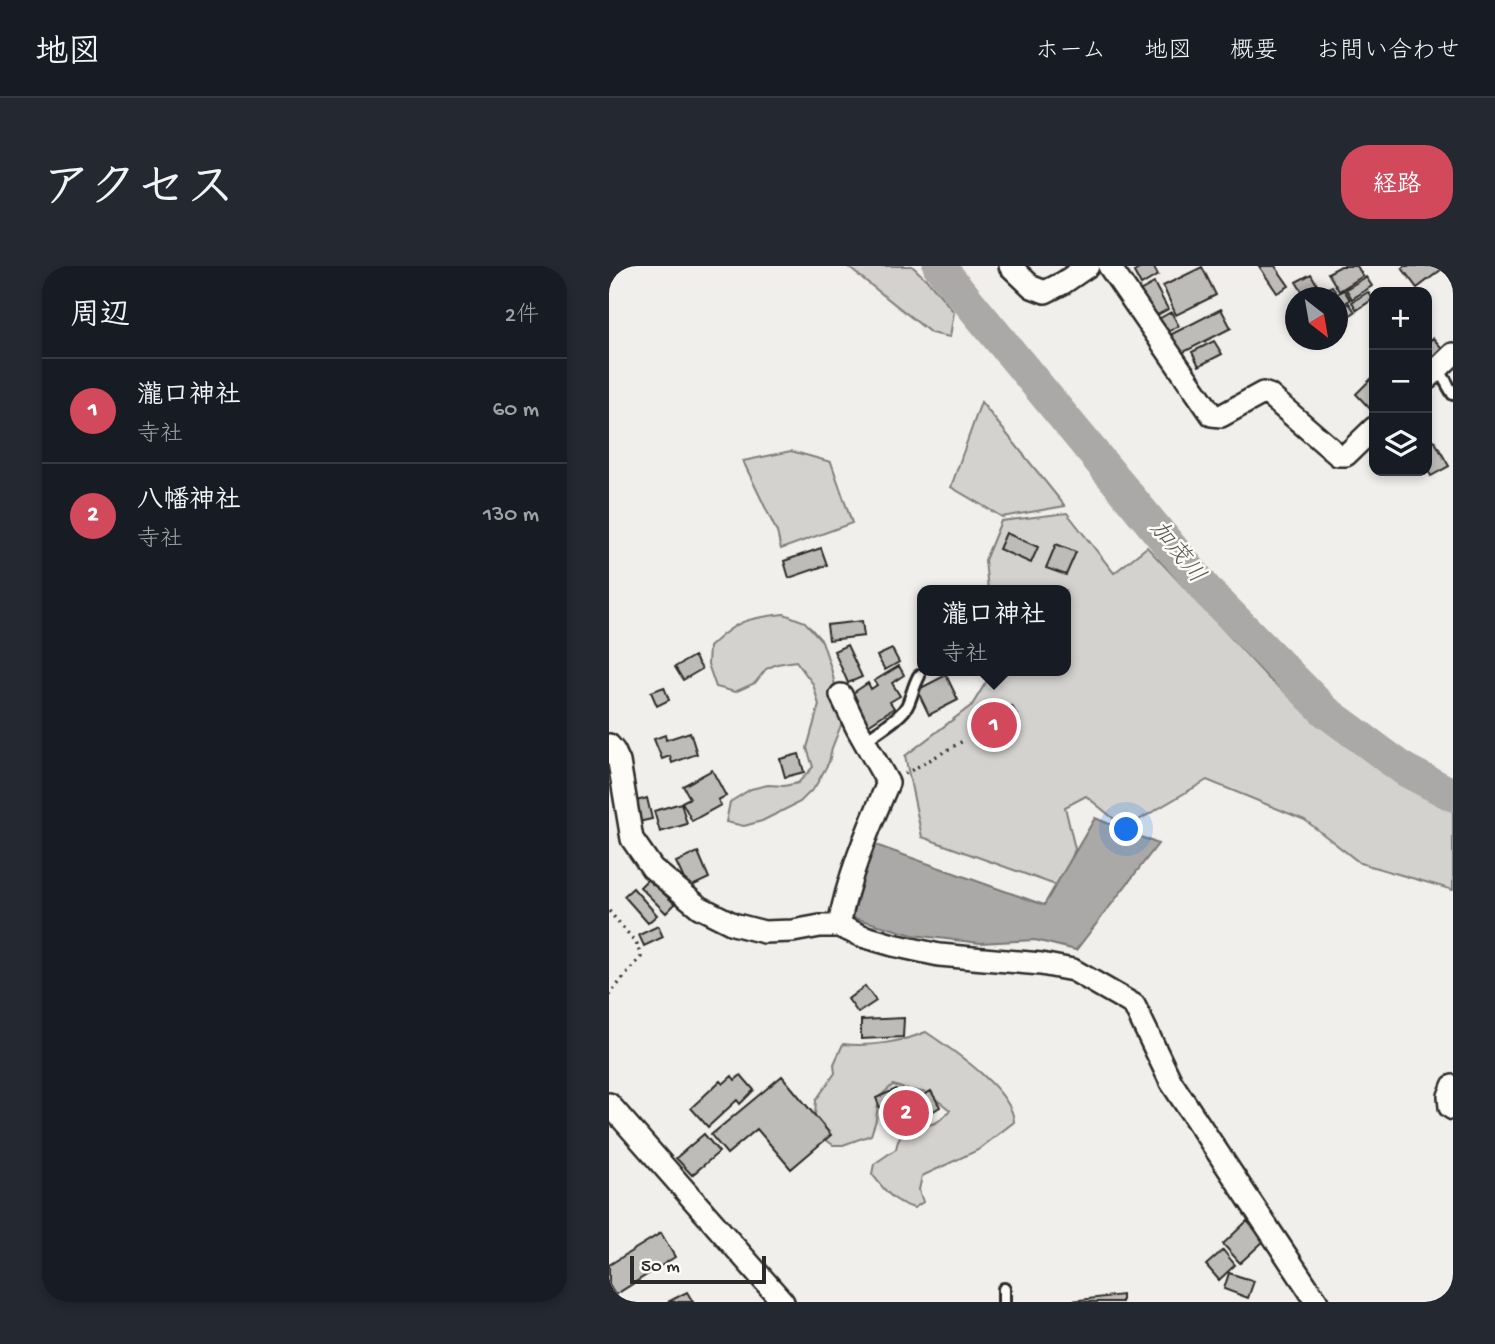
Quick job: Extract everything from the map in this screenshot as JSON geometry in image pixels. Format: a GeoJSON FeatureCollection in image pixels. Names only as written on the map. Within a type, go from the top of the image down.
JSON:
{"type":"FeatureCollection","features":[{"type":"Feature","properties":{"kind":"street"},"geometry":{"type":"LineString","coordinates":[[1010,266],[1032,288],[1045,292],[1088,266]]}},
{"type":"Feature","properties":{"kind":"street"},"geometry":{"type":"LineString","coordinates":[[1109,266],[1212,415],[1221,416],[1263,393],[1269,394],[1338,455],[1346,455],[1369,433]]}},
{"type":"Feature","properties":{"kind":"street"},"geometry":{"type":"LineString","coordinates":[[839,926],[851,877],[888,783],[841,695]]}},
{"type":"Feature","properties":{"kind":"street"},"geometry":{"type":"LineString","coordinates":[[609,745],[619,762],[632,839],[652,868],[699,907],[733,923],[764,932],[839,926],[893,945],[939,955],[1041,964],[1073,970],[1134,1005],[1171,1082],[1317,1302]]}},
{"type":"Feature","properties":{"kind":"street"},"geometry":{"type":"LineString","coordinates":[[1453,1086],[1449,1096],[1450,1107],[1453,1109]]}},
{"type":"Feature","properties":{"kind":"street"},"geometry":{"type":"LineString","coordinates":[[609,1104],[783,1302]]}},
{"type":"Feature","properties":{"kind":"lane"},"geometry":{"type":"LineString","coordinates":[[1439,367],[1453,394]]}},
{"type":"Feature","properties":{"kind":"lane"},"geometry":{"type":"LineString","coordinates":[[864,741],[908,706],[919,676]]}},
{"type":"Feature","properties":{"kind":"lane"},"geometry":{"type":"LineString","coordinates":[[1004,1289],[1004,1302]]}},
{"type":"Feature","properties":{"kind":"path"},"geometry":{"type":"LineString","coordinates":[[888,783],[963,741]]}},
{"type":"Feature","properties":{"kind":"path"},"geometry":{"type":"LineString","coordinates":[[609,911],[637,944],[641,957],[609,995]]}},
{"type":"Feature","properties":{"kind":"shaded area"},"geometry":{"type":"Polygon","coordinates":[[[847,266],[912,266],[954,312],[950,337],[931,333],[847,266]]]}},
{"type":"Feature","properties":{"kind":"shaded area"},"geometry":{"type":"Polygon","coordinates":[[[981,402],[1065,506],[1002,517],[951,487],[981,402]]]}},
{"type":"Feature","properties":{"kind":"shaded area"},"geometry":{"type":"Polygon","coordinates":[[[791,451],[831,462],[852,523],[781,549],[777,532],[743,461],[791,451]]]}},
{"type":"Feature","properties":{"kind":"shaded area"},"geometry":{"type":"Polygon","coordinates":[[[1067,513],[1114,573],[1147,547],[1269,679],[1385,773],[1453,811],[1453,890],[1360,863],[1305,820],[1207,780],[1125,828],[1086,796],[1065,807],[1075,849],[1061,887],[922,837],[905,756],[972,705],[990,676],[1071,676],[1071,585],[988,585],[985,560],[1001,521],[1067,513]]]}},
{"type":"Feature","properties":{"kind":"shaded area"},"geometry":{"type":"Polygon","coordinates":[[[784,614],[805,622],[822,641],[843,720],[829,762],[815,787],[800,802],[762,821],[744,826],[726,822],[730,802],[751,789],[798,783],[813,767],[807,748],[819,705],[813,684],[796,661],[766,669],[755,683],[735,692],[716,687],[708,664],[709,647],[727,631],[751,619],[784,614]]]}},
{"type":"Feature","properties":{"kind":"shaded area"},"geometry":{"type":"Polygon","coordinates":[[[1095,818],[1158,844],[1076,950],[1035,940],[980,943],[913,935],[851,917],[854,899],[873,844],[1044,905],[1095,818]]]}},
{"type":"Feature","properties":{"kind":"shaded area"},"geometry":{"type":"Polygon","coordinates":[[[926,1032],[979,1071],[992,1084],[1011,1110],[1014,1122],[978,1150],[922,1176],[919,1190],[923,1202],[914,1208],[895,1199],[886,1191],[872,1174],[874,1164],[896,1149],[898,1140],[906,1131],[937,1122],[950,1110],[928,1093],[893,1085],[879,1097],[871,1135],[843,1145],[833,1145],[814,1131],[816,1100],[835,1073],[834,1064],[843,1044],[885,1043],[926,1032]]]}},
{"type":"Feature","properties":{"kind":"building"},"geometry":{"type":"Polygon","coordinates":[[[1144,266],[1153,266],[1158,275],[1141,285],[1134,272],[1144,266]]]}},
{"type":"Feature","properties":{"kind":"building"},"geometry":{"type":"Polygon","coordinates":[[[1259,266],[1275,266],[1289,286],[1277,293],[1259,266]]]}},
{"type":"Feature","properties":{"kind":"building"},"geometry":{"type":"Polygon","coordinates":[[[1341,266],[1357,266],[1363,276],[1345,287],[1337,287],[1328,273],[1341,266]]]}},
{"type":"Feature","properties":{"kind":"building"},"geometry":{"type":"Polygon","coordinates":[[[1405,266],[1446,266],[1418,287],[1402,268],[1405,266]]]}},
{"type":"Feature","properties":{"kind":"building"},"geometry":{"type":"Polygon","coordinates":[[[1202,267],[1216,295],[1176,315],[1163,286],[1202,267]]]}},
{"type":"Feature","properties":{"kind":"building"},"geometry":{"type":"Polygon","coordinates":[[[1311,274],[1318,287],[1299,287],[1296,282],[1311,274]]]}},
{"type":"Feature","properties":{"kind":"building"},"geometry":{"type":"Polygon","coordinates":[[[1366,277],[1372,286],[1352,299],[1348,288],[1366,277]]]}},
{"type":"Feature","properties":{"kind":"building"},"geometry":{"type":"Polygon","coordinates":[[[1154,283],[1168,309],[1152,318],[1138,292],[1154,283]]]}},
{"type":"Feature","properties":{"kind":"building"},"geometry":{"type":"Polygon","coordinates":[[[1369,293],[1369,302],[1357,310],[1352,302],[1369,293]]]}},
{"type":"Feature","properties":{"kind":"building"},"geometry":{"type":"Polygon","coordinates":[[[1348,304],[1355,312],[1348,317],[1348,304]]]}},
{"type":"Feature","properties":{"kind":"building"},"geometry":{"type":"Polygon","coordinates":[[[1221,309],[1231,328],[1180,354],[1170,335],[1221,309]]]}},
{"type":"Feature","properties":{"kind":"building"},"geometry":{"type":"Polygon","coordinates":[[[1171,312],[1179,326],[1164,334],[1157,320],[1171,312]]]}},
{"type":"Feature","properties":{"kind":"building"},"geometry":{"type":"Polygon","coordinates":[[[1432,339],[1447,354],[1432,368],[1432,350],[1432,339]]]}},
{"type":"Feature","properties":{"kind":"building"},"geometry":{"type":"Polygon","coordinates":[[[1214,341],[1222,354],[1199,366],[1192,352],[1214,341]]]}},
{"type":"Feature","properties":{"kind":"building"},"geometry":{"type":"Polygon","coordinates":[[[1369,381],[1369,408],[1356,394],[1369,381]]]}},
{"type":"Feature","properties":{"kind":"building"},"geometry":{"type":"Polygon","coordinates":[[[1434,440],[1449,466],[1432,475],[1434,440]]]}},
{"type":"Feature","properties":{"kind":"building"},"geometry":{"type":"Polygon","coordinates":[[[1006,533],[1038,547],[1031,563],[999,549],[1006,533]]]}},
{"type":"Feature","properties":{"kind":"building"},"geometry":{"type":"Polygon","coordinates":[[[1056,544],[1076,552],[1066,575],[1046,568],[1056,544]]]}},
{"type":"Feature","properties":{"kind":"building"},"geometry":{"type":"Polygon","coordinates":[[[821,548],[827,565],[789,578],[784,561],[821,548]]]}},
{"type":"Feature","properties":{"kind":"building"},"geometry":{"type":"Polygon","coordinates":[[[862,621],[864,636],[829,640],[827,625],[862,621]]]}},
{"type":"Feature","properties":{"kind":"building"},"geometry":{"type":"Polygon","coordinates":[[[847,645],[862,677],[848,683],[834,651],[847,645]]]}},
{"type":"Feature","properties":{"kind":"building"},"geometry":{"type":"Polygon","coordinates":[[[892,649],[899,662],[885,670],[877,656],[892,649]]]}},
{"type":"Feature","properties":{"kind":"building"},"geometry":{"type":"Polygon","coordinates":[[[694,656],[702,669],[683,680],[675,667],[694,656]]]}},
{"type":"Feature","properties":{"kind":"building"},"geometry":{"type":"Polygon","coordinates":[[[899,666],[904,675],[892,683],[900,696],[890,702],[894,708],[868,725],[850,695],[868,683],[871,689],[877,685],[874,681],[899,666]]]}},
{"type":"Feature","properties":{"kind":"building"},"geometry":{"type":"Polygon","coordinates":[[[946,676],[958,700],[929,715],[917,690],[946,676]]]}},
{"type":"Feature","properties":{"kind":"building"},"geometry":{"type":"Polygon","coordinates":[[[664,687],[669,700],[657,706],[651,692],[664,687]]]}},
{"type":"Feature","properties":{"kind":"building"},"geometry":{"type":"Polygon","coordinates":[[[1012,706],[1020,721],[1001,731],[1005,739],[986,749],[981,741],[978,743],[972,731],[977,729],[973,721],[990,712],[993,717],[1012,706]]]}},
{"type":"Feature","properties":{"kind":"building"},"geometry":{"type":"Polygon","coordinates":[[[690,732],[697,754],[672,763],[670,756],[662,759],[654,739],[665,735],[666,740],[690,732]]]}},
{"type":"Feature","properties":{"kind":"building"},"geometry":{"type":"Polygon","coordinates":[[[799,754],[804,772],[785,777],[780,759],[799,754]]]}},
{"type":"Feature","properties":{"kind":"building"},"geometry":{"type":"Polygon","coordinates":[[[712,770],[726,796],[718,800],[721,805],[692,821],[682,802],[690,798],[683,786],[712,770]]]}},
{"type":"Feature","properties":{"kind":"building"},"geometry":{"type":"Polygon","coordinates":[[[647,798],[652,819],[638,822],[633,802],[647,798]]]}},
{"type":"Feature","properties":{"kind":"building"},"geometry":{"type":"Polygon","coordinates":[[[681,803],[687,824],[660,832],[654,811],[681,803]]]}},
{"type":"Feature","properties":{"kind":"building"},"geometry":{"type":"Polygon","coordinates":[[[698,852],[709,878],[688,888],[676,862],[698,852]]]}},
{"type":"Feature","properties":{"kind":"building"},"geometry":{"type":"Polygon","coordinates":[[[648,879],[675,904],[666,913],[640,887],[648,879]]]}},
{"type":"Feature","properties":{"kind":"building"},"geometry":{"type":"Polygon","coordinates":[[[633,888],[657,915],[648,923],[624,896],[633,888]]]}},
{"type":"Feature","properties":{"kind":"building"},"geometry":{"type":"Polygon","coordinates":[[[658,926],[663,937],[644,946],[639,935],[658,926]]]}},
{"type":"Feature","properties":{"kind":"building"},"geometry":{"type":"Polygon","coordinates":[[[865,986],[876,1001],[858,1013],[848,999],[865,986]]]}},
{"type":"Feature","properties":{"kind":"building"},"geometry":{"type":"Polygon","coordinates":[[[904,1018],[903,1037],[861,1039],[861,1020],[904,1018]]]}},
{"type":"Feature","properties":{"kind":"building"},"geometry":{"type":"Polygon","coordinates":[[[741,1075],[754,1090],[740,1104],[737,1100],[708,1127],[691,1108],[720,1081],[723,1084],[732,1076],[735,1080],[741,1075]]]}},
{"type":"Feature","properties":{"kind":"building"},"geometry":{"type":"Polygon","coordinates":[[[782,1076],[831,1135],[791,1169],[757,1129],[727,1154],[711,1135],[782,1076]]]}},
{"type":"Feature","properties":{"kind":"building"},"geometry":{"type":"Polygon","coordinates":[[[896,1089],[901,1099],[880,1108],[876,1098],[896,1089]]]}},
{"type":"Feature","properties":{"kind":"building"},"geometry":{"type":"Polygon","coordinates":[[[931,1091],[940,1107],[925,1116],[916,1100],[931,1091]]]}},
{"type":"Feature","properties":{"kind":"building"},"geometry":{"type":"Polygon","coordinates":[[[911,1100],[921,1115],[901,1127],[892,1111],[911,1100]]]}},
{"type":"Feature","properties":{"kind":"building"},"geometry":{"type":"Polygon","coordinates":[[[704,1134],[719,1152],[692,1175],[676,1158],[704,1134]]]}},
{"type":"Feature","properties":{"kind":"building"},"geometry":{"type":"Polygon","coordinates":[[[1247,1221],[1265,1240],[1240,1263],[1223,1244],[1247,1221]]]}},
{"type":"Feature","properties":{"kind":"building"},"geometry":{"type":"Polygon","coordinates":[[[661,1233],[675,1257],[615,1295],[609,1285],[609,1265],[661,1233]]]}},
{"type":"Feature","properties":{"kind":"building"},"geometry":{"type":"Polygon","coordinates":[[[1223,1250],[1235,1265],[1219,1280],[1206,1265],[1223,1250]]]}},
{"type":"Feature","properties":{"kind":"building"},"geometry":{"type":"Polygon","coordinates":[[[1229,1273],[1254,1281],[1248,1298],[1224,1289],[1229,1273]]]}},
{"type":"Feature","properties":{"kind":"building"},"geometry":{"type":"Polygon","coordinates":[[[687,1292],[693,1302],[668,1302],[687,1292]]]}},
{"type":"Feature","properties":{"kind":"building"},"geometry":{"type":"Polygon","coordinates":[[[1122,1295],[1122,1302],[1062,1302],[1122,1295]]]}},
{"type":"Feature","properties":{"kind":"waterway","name":"加茂川"},"geometry":{"type":"LineString","coordinates":[[939,266],[1208,592],[1325,711],[1405,770],[1453,795]]}},
{"type":"Feature","properties":{"kind":"place","name":"瀧口神社"},"geometry":{"type":"Point","coordinates":[994,725]}},
{"type":"Feature","properties":{"kind":"place","name":"八幡神社"},"geometry":{"type":"Point","coordinates":[906,1113]}}]}
